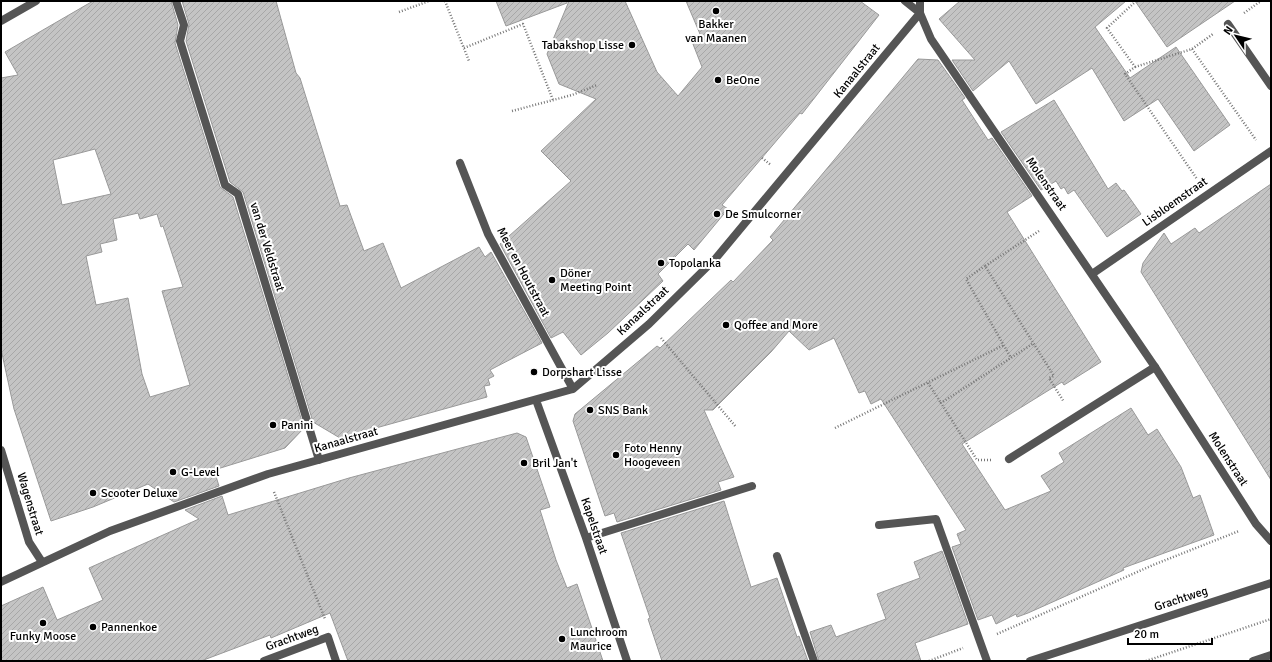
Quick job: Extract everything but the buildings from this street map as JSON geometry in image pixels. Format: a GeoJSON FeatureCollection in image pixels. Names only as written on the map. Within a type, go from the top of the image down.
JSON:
{"type":"FeatureCollection","features":[{"type":"Feature","properties":{"kind":"street"},"geometry":{"type":"LineString","coordinates":[[1,21],[36,1]]}},
{"type":"Feature","properties":{"kind":"street","name":"van der Veldstraat"},"geometry":{"type":"LineString","coordinates":[[176,1],[184,25],[180,41],[225,186],[238,194],[318,460]]}},
{"type":"Feature","properties":{"kind":"street"},"geometry":{"type":"LineString","coordinates":[[905,1],[920,13]]}},
{"type":"Feature","properties":{"kind":"street"},"geometry":{"type":"LineString","coordinates":[[920,1],[920,13]]}},
{"type":"Feature","properties":{"kind":"street","name":"Molenstraat"},"geometry":{"type":"LineString","coordinates":[[920,13],[931,39],[1155,367],[1256,524],[1271,541]]}},
{"type":"Feature","properties":{"kind":"street","name":"Kanaalstraat"},"geometry":{"type":"LineString","coordinates":[[1,582],[110,531],[268,474],[573,389],[649,324],[716,258],[920,13]]}},
{"type":"Feature","properties":{"kind":"street"},"geometry":{"type":"LineString","coordinates":[[1228,24],[1271,86]]}},
{"type":"Feature","properties":{"kind":"street","name":"Lisbloemstraat"},"geometry":{"type":"LineString","coordinates":[[1092,274],[1268,152]]}},
{"type":"Feature","properties":{"kind":"street","name":"Meer en Houtstraat"},"geometry":{"type":"LineString","coordinates":[[460,163],[488,234],[573,389]]}},
{"type":"Feature","properties":{"kind":"street"},"geometry":{"type":"LineString","coordinates":[[1009,459],[1155,367]]}},
{"type":"Feature","properties":{"kind":"street","name":"Kapelstraat"},"geometry":{"type":"LineString","coordinates":[[536,400],[586,538],[627,661]]}},
{"type":"Feature","properties":{"kind":"street","name":"Wagenstraat"},"geometry":{"type":"LineString","coordinates":[[1,450],[30,542],[42,562]]}},
{"type":"Feature","properties":{"kind":"street"},"geometry":{"type":"LineString","coordinates":[[586,538],[752,486]]}},
{"type":"Feature","properties":{"kind":"street"},"geometry":{"type":"LineString","coordinates":[[879,525],[936,519],[987,661]]}},
{"type":"Feature","properties":{"kind":"street"},"geometry":{"type":"LineString","coordinates":[[778,556],[814,661]]}},
{"type":"Feature","properties":{"kind":"street","name":"Grachtweg"},"geometry":{"type":"LineString","coordinates":[[1030,661],[1271,583]]}},
{"type":"Feature","properties":{"kind":"street","name":"Grachtweg"},"geometry":{"type":"LineString","coordinates":[[264,661],[328,637],[336,661]]}},
{"type":"Feature","properties":{"kind":"street"},"geometry":{"type":"LineString","coordinates":[[1253,661],[1271,655]]}},
{"type":"Feature","properties":{"kind":"path"},"geometry":{"type":"LineString","coordinates":[[399,12],[429,1]]}},
{"type":"Feature","properties":{"kind":"path"},"geometry":{"type":"LineString","coordinates":[[445,1],[469,60]]}},
{"type":"Feature","properties":{"kind":"path"},"geometry":{"type":"LineString","coordinates":[[1135,67],[1107,28],[1136,1]]}},
{"type":"Feature","properties":{"kind":"path"},"geometry":{"type":"LineString","coordinates":[[1208,194],[1125,74],[1135,67],[1192,49],[1261,1]]}},
{"type":"Feature","properties":{"kind":"path"},"geometry":{"type":"LineString","coordinates":[[464,48],[523,24],[554,100]]}},
{"type":"Feature","properties":{"kind":"path"},"geometry":{"type":"LineString","coordinates":[[1192,49],[1268,152]]}},
{"type":"Feature","properties":{"kind":"path"},"geometry":{"type":"LineString","coordinates":[[512,112],[572,95],[597,85]]}},
{"type":"Feature","properties":{"kind":"path"},"geometry":{"type":"LineString","coordinates":[[1011,358],[966,279],[1056,220]]}},
{"type":"Feature","properties":{"kind":"path"},"geometry":{"type":"LineString","coordinates":[[985,266],[1054,376],[1049,378],[1074,418]]}},
{"type":"Feature","properties":{"kind":"path"},"geometry":{"type":"LineString","coordinates":[[649,324],[736,427]]}},
{"type":"Feature","properties":{"kind":"path"},"geometry":{"type":"LineString","coordinates":[[941,403],[1034,343]]}},
{"type":"Feature","properties":{"kind":"path"},"geometry":{"type":"LineString","coordinates":[[835,428],[1004,346]]}},
{"type":"Feature","properties":{"kind":"path"},"geometry":{"type":"LineString","coordinates":[[928,383],[977,460],[1009,459]]}},
{"type":"Feature","properties":{"kind":"path"},"geometry":{"type":"LineString","coordinates":[[268,474],[324,617],[328,637]]}},
{"type":"Feature","properties":{"kind":"path"},"geometry":{"type":"LineString","coordinates":[[929,661],[980,642],[1153,565],[1256,524]]}},
{"type":"Feature","properties":{"kind":"path"},"geometry":{"type":"LineString","coordinates":[[1146,661],[1271,619]]}},
{"type":"Feature","properties":{"kind":"place","name":"Bakker van Maanen"},"geometry":{"type":"Point","coordinates":[716,11]}},
{"type":"Feature","properties":{"kind":"place","name":"Tabakshop Lisse"},"geometry":{"type":"Point","coordinates":[632,45]}},
{"type":"Feature","properties":{"kind":"place","name":"BeOne"},"geometry":{"type":"Point","coordinates":[718,80]}},
{"type":"Feature","properties":{"kind":"place","name":"De Smulcorner"},"geometry":{"type":"Point","coordinates":[717,214]}},
{"type":"Feature","properties":{"kind":"place","name":"Topolanka"},"geometry":{"type":"Point","coordinates":[661,263]}},
{"type":"Feature","properties":{"kind":"place","name":"Döner Meeting Point"},"geometry":{"type":"Point","coordinates":[552,280]}},
{"type":"Feature","properties":{"kind":"place","name":"Qoffee and More"},"geometry":{"type":"Point","coordinates":[726,325]}},
{"type":"Feature","properties":{"kind":"place","name":"Dorpshart Lisse"},"geometry":{"type":"Point","coordinates":[534,372]}},
{"type":"Feature","properties":{"kind":"place","name":"SNS Bank"},"geometry":{"type":"Point","coordinates":[590,410]}},
{"type":"Feature","properties":{"kind":"place","name":"Panini"},"geometry":{"type":"Point","coordinates":[273,425]}},
{"type":"Feature","properties":{"kind":"place","name":"Foto Henny Hoogeveen"},"geometry":{"type":"Point","coordinates":[616,455]}},
{"type":"Feature","properties":{"kind":"place","name":"Bril Jan't"},"geometry":{"type":"Point","coordinates":[524,463]}},
{"type":"Feature","properties":{"kind":"place","name":"G-Level"},"geometry":{"type":"Point","coordinates":[173,472]}},
{"type":"Feature","properties":{"kind":"place","name":"Scooter Deluxe"},"geometry":{"type":"Point","coordinates":[93,493]}},
{"type":"Feature","properties":{"kind":"place","name":"Funky Moose"},"geometry":{"type":"Point","coordinates":[43,623]}},
{"type":"Feature","properties":{"kind":"place","name":"Pannenkoe"},"geometry":{"type":"Point","coordinates":[93,627]}},
{"type":"Feature","properties":{"kind":"place","name":"Lunchroom Maurice"},"geometry":{"type":"Point","coordinates":[562,639]}}]}
